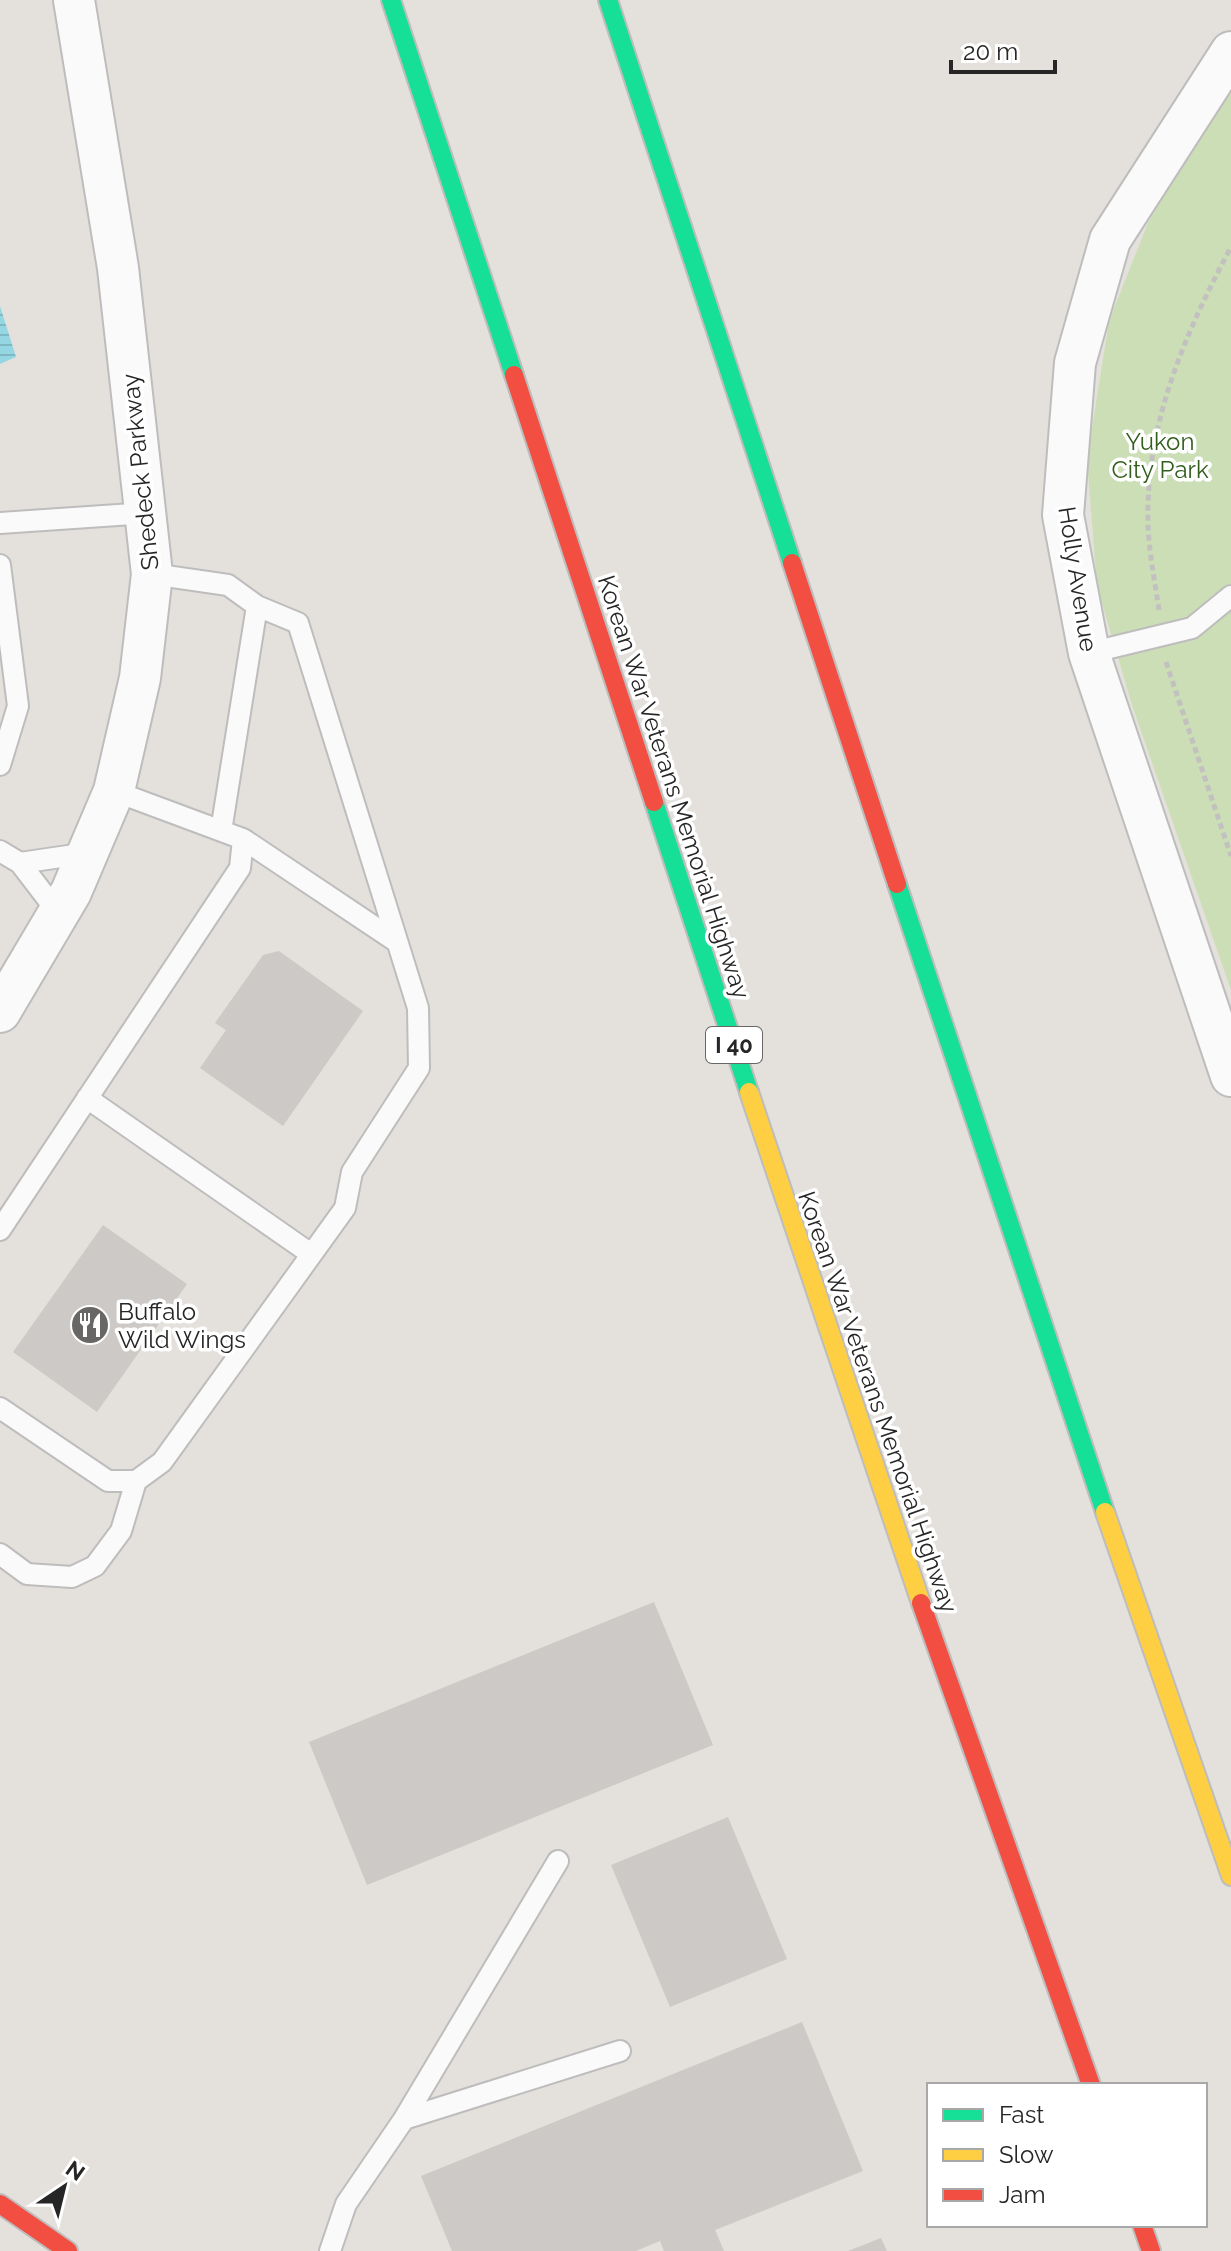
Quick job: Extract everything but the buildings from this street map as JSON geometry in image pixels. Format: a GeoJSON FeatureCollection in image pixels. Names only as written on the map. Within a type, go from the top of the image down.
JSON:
{"type":"FeatureCollection","features":[{"type":"Feature","properties":{"kind":"main road","name":"Korean War Veterans Memorial Highway"},"geometry":{"type":"LineString","coordinates":[[391,0],[854,1411],[1090,2083]]}},
{"type":"Feature","properties":{"kind":"main road"},"geometry":{"type":"LineString","coordinates":[[608,0],[1051,1358],[1231,1876]]}},
{"type":"Feature","properties":{"kind":"main road"},"geometry":{"type":"LineString","coordinates":[[0,2204],[68,2251]]}},
{"type":"Feature","properties":{"kind":"main road"},"geometry":{"type":"LineString","coordinates":[[1143,2227],[1151,2251]]}},
{"type":"Feature","properties":{"kind":"street","name":"Shedeck Parkway"},"geometry":{"type":"LineString","coordinates":[[0,1012],[59,914],[114,791],[140,678],[152,574],[118,268],[74,0]]}},
{"type":"Feature","properties":{"kind":"street","name":"Holly Avenue"},"geometry":{"type":"LineString","coordinates":[[1231,52],[1110,240],[1075,363],[1063,515],[1089,653],[1231,1076]]}},
{"type":"Feature","properties":{"kind":"lane"},"geometry":{"type":"LineString","coordinates":[[0,523],[147,513]]}},
{"type":"Feature","properties":{"kind":"lane"},"geometry":{"type":"LineString","coordinates":[[0,565],[18,706],[0,765]]}},
{"type":"Feature","properties":{"kind":"lane"},"geometry":{"type":"LineString","coordinates":[[0,1408],[108,1481],[136,1481],[162,1462],[345,1208],[352,1172],[419,1068],[418,1008],[298,623],[257,606],[228,585],[152,574]]}},
{"type":"Feature","properties":{"kind":"lane"},"geometry":{"type":"LineString","coordinates":[[1089,653],[1192,628],[1231,596]]}},
{"type":"Feature","properties":{"kind":"lane"},"geometry":{"type":"LineString","coordinates":[[221,831],[257,606]]}},
{"type":"Feature","properties":{"kind":"lane"},"geometry":{"type":"LineString","coordinates":[[114,791],[243,839],[397,942]]}},
{"type":"Feature","properties":{"kind":"lane"},"geometry":{"type":"LineString","coordinates":[[0,1230],[240,868],[243,839]]}},
{"type":"Feature","properties":{"kind":"lane"},"geometry":{"type":"LineString","coordinates":[[0,851],[20,863],[59,914]]}},
{"type":"Feature","properties":{"kind":"lane"},"geometry":{"type":"LineString","coordinates":[[20,863],[88,853]]}},
{"type":"Feature","properties":{"kind":"lane"},"geometry":{"type":"LineString","coordinates":[[87,1098],[311,1254]]}},
{"type":"Feature","properties":{"kind":"lane"},"geometry":{"type":"LineString","coordinates":[[0,1554],[27,1574],[72,1577],[95,1566],[121,1531],[136,1481]]}},
{"type":"Feature","properties":{"kind":"lane"},"geometry":{"type":"LineString","coordinates":[[330,2251],[346,2204],[404,2119],[558,1861]]}},
{"type":"Feature","properties":{"kind":"lane"},"geometry":{"type":"LineString","coordinates":[[404,2119],[620,2051]]}},
{"type":"Feature","properties":{"kind":"path"},"geometry":{"type":"LineString","coordinates":[[1159,614],[1148,525],[1151,469],[1161,411],[1181,349],[1231,247]]}},
{"type":"Feature","properties":{"kind":"path"},"geometry":{"type":"LineString","coordinates":[[1164,657],[1231,856]]}},
{"type":"Feature","properties":{"kind":"green space","name":"Yukon City Park"},"geometry":{"type":"Polygon","coordinates":[[[1231,87],[1231,990],[1132,705],[1097,586],[1087,460],[1109,321],[1148,223],[1231,87]]]}},
{"type":"Feature","properties":{"kind":"water"},"geometry":{"type":"Polygon","coordinates":[[[0,306],[16,357],[0,364],[0,306]]]}},
{"type":"Feature","properties":{"kind":"traffic: fast"},"geometry":{"type":"LineString","coordinates":[[391,0],[514,375]]}},
{"type":"Feature","properties":{"kind":"traffic: fast"},"geometry":{"type":"LineString","coordinates":[[608,0],[792,563]]}},
{"type":"Feature","properties":{"kind":"traffic: fast"},"geometry":{"type":"LineString","coordinates":[[654,802],[749,1092]]}},
{"type":"Feature","properties":{"kind":"traffic: fast"},"geometry":{"type":"LineString","coordinates":[[897,884],[1105,1512]]}},
{"type":"Feature","properties":{"kind":"traffic: slow"},"geometry":{"type":"LineString","coordinates":[[749,1092],[921,1603]]}},
{"type":"Feature","properties":{"kind":"traffic: slow"},"geometry":{"type":"LineString","coordinates":[[1105,1512],[1231,1876]]}},
{"type":"Feature","properties":{"kind":"traffic: jam"},"geometry":{"type":"LineString","coordinates":[[514,375],[654,802]]}},
{"type":"Feature","properties":{"kind":"traffic: jam"},"geometry":{"type":"LineString","coordinates":[[792,563],[897,884]]}},
{"type":"Feature","properties":{"kind":"traffic: jam"},"geometry":{"type":"LineString","coordinates":[[921,1603],[1090,2083]]}},
{"type":"Feature","properties":{"kind":"traffic: jam"},"geometry":{"type":"LineString","coordinates":[[0,2204],[68,2251]]}},
{"type":"Feature","properties":{"kind":"traffic: jam"},"geometry":{"type":"LineString","coordinates":[[1143,2227],[1151,2251]]}},
{"type":"Feature","properties":{"kind":"place","name":"Buffalo Wild Wings"},"geometry":{"type":"Point","coordinates":[90,1325]}}]}
